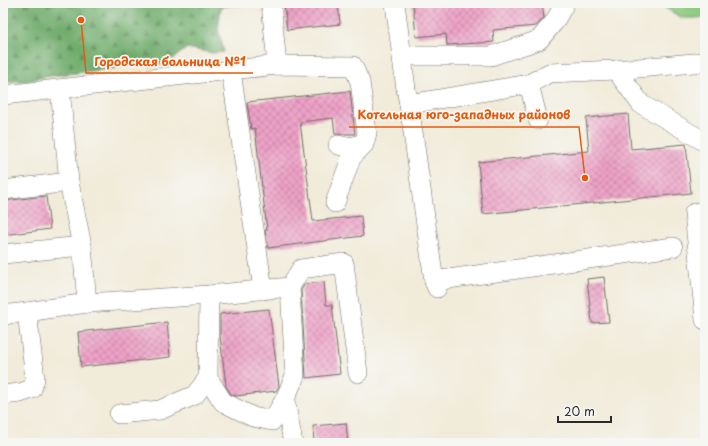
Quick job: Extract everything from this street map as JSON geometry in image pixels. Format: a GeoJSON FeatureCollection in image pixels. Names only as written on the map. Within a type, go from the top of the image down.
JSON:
{"type":"FeatureCollection","features":[{"type":"Feature","properties":{"kind":"lane"},"geometry":{"type":"LineString","coordinates":[[271,3],[277,65]]}},
{"type":"Feature","properties":{"kind":"lane"},"geometry":{"type":"LineString","coordinates":[[395,3],[406,89],[436,285],[674,247]]}},
{"type":"Feature","properties":{"kind":"lane"},"geometry":{"type":"LineString","coordinates":[[402,56],[490,56],[539,40],[555,21],[565,3]]}},
{"type":"Feature","properties":{"kind":"lane"},"geometry":{"type":"LineString","coordinates":[[409,104],[529,84],[548,73],[616,70],[705,62]]}},
{"type":"Feature","properties":{"kind":"lane"},"geometry":{"type":"LineString","coordinates":[[3,95],[277,65],[353,66],[360,82],[367,133],[364,144],[351,158],[335,203]]}},
{"type":"Feature","properties":{"kind":"lane"},"geometry":{"type":"LineString","coordinates":[[231,70],[263,290]]}},
{"type":"Feature","properties":{"kind":"lane"},"geometry":{"type":"LineString","coordinates":[[616,70],[642,104],[705,142]]}},
{"type":"Feature","properties":{"kind":"lane"},"geometry":{"type":"LineString","coordinates":[[529,84],[538,120]]}},
{"type":"Feature","properties":{"kind":"lane"},"geometry":{"type":"LineString","coordinates":[[60,89],[69,182],[82,246],[86,303]]}},
{"type":"Feature","properties":{"kind":"lane"},"geometry":{"type":"LineString","coordinates":[[338,145],[347,147],[364,144]]}},
{"type":"Feature","properties":{"kind":"lane"},"geometry":{"type":"LineString","coordinates":[[3,190],[69,182]]}},
{"type":"Feature","properties":{"kind":"lane"},"geometry":{"type":"LineString","coordinates":[[705,211],[694,213],[705,320]]}},
{"type":"Feature","properties":{"kind":"lane"},"geometry":{"type":"LineString","coordinates":[[3,254],[82,246]]}},
{"type":"Feature","properties":{"kind":"lane"},"geometry":{"type":"LineString","coordinates":[[209,295],[208,378],[223,402],[253,417],[272,421],[285,399],[295,376],[290,287],[301,269],[344,263],[358,373]]}},
{"type":"Feature","properties":{"kind":"lane"},"geometry":{"type":"LineString","coordinates":[[3,315],[86,303],[209,295],[290,287]]}},
{"type":"Feature","properties":{"kind":"lane"},"geometry":{"type":"LineString","coordinates":[[3,395],[20,393],[32,389],[35,379],[27,312]]}},
{"type":"Feature","properties":{"kind":"lane"},"geometry":{"type":"LineString","coordinates":[[119,414],[160,410],[195,395],[208,378]]}},
{"type":"Feature","properties":{"kind":"lane"},"geometry":{"type":"LineString","coordinates":[[285,399],[293,443]]}},
{"type":"Feature","properties":{"kind":"green space"},"geometry":{"type":"Polygon","coordinates":[[[3,3],[253,3],[253,6],[236,5],[221,7],[218,29],[224,52],[212,53],[187,48],[168,63],[151,66],[131,58],[116,68],[51,76],[27,81],[3,81],[3,3]]]}},
{"type":"Feature","properties":{"kind":"green space"},"geometry":{"type":"Polygon","coordinates":[[[661,3],[705,3],[705,18],[682,18],[662,6],[661,3]]]}},
{"type":"Feature","properties":{"kind":"building"},"geometry":{"type":"Polygon","coordinates":[[[284,3],[338,3],[340,24],[287,30],[284,3]]]}},
{"type":"Feature","properties":{"kind":"building"},"geometry":{"type":"Polygon","coordinates":[[[542,3],[544,18],[536,26],[493,30],[494,42],[447,45],[446,34],[416,37],[413,4],[542,3]]]}},
{"type":"Feature","properties":{"kind":"building"},"geometry":{"type":"Polygon","coordinates":[[[350,91],[355,134],[335,134],[333,118],[300,122],[313,221],[361,216],[363,236],[268,248],[255,128],[251,129],[247,102],[350,91]]]}},
{"type":"Feature","properties":{"kind":"building"},"geometry":{"type":"Polygon","coordinates":[[[628,114],[631,149],[686,144],[691,193],[483,214],[478,162],[589,151],[586,118],[628,114]]]}},
{"type":"Feature","properties":{"kind":"building"},"geometry":{"type":"Polygon","coordinates":[[[46,196],[50,229],[3,235],[3,201],[46,196]]]}},
{"type":"Feature","properties":{"kind":"building"},"geometry":{"type":"Polygon","coordinates":[[[604,277],[609,322],[592,323],[587,279],[604,277]]]}},
{"type":"Feature","properties":{"kind":"building"},"geometry":{"type":"Polygon","coordinates":[[[324,282],[326,305],[332,305],[340,374],[306,378],[301,290],[305,284],[324,282]]]}},
{"type":"Feature","properties":{"kind":"building"},"geometry":{"type":"Polygon","coordinates":[[[269,309],[279,386],[276,391],[236,396],[231,394],[226,386],[220,336],[220,314],[269,309]]]}},
{"type":"Feature","properties":{"kind":"building"},"geometry":{"type":"Polygon","coordinates":[[[167,322],[170,357],[81,367],[78,332],[167,322]]]}},
{"type":"Feature","properties":{"kind":"building"},"geometry":{"type":"Polygon","coordinates":[[[346,423],[348,443],[314,443],[313,426],[346,423]]]}},
{"type":"Feature","properties":{"kind":"place","name":"Городская больница №1"},"geometry":{"type":"Point","coordinates":[81,20]}},
{"type":"Feature","properties":{"kind":"place","name":"Котельная юго-западных районов"},"geometry":{"type":"Point","coordinates":[585,178]}}]}
